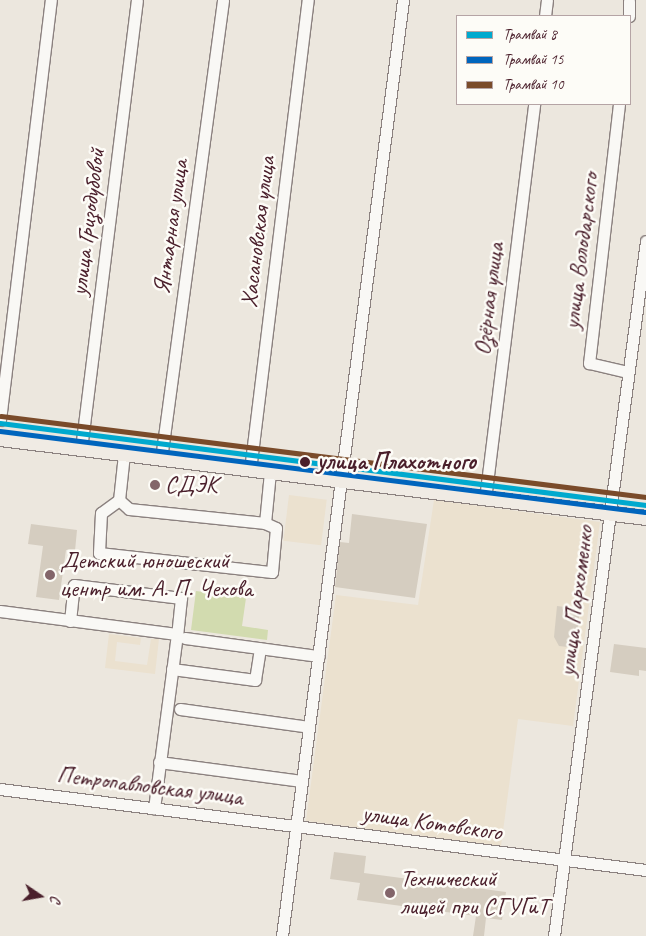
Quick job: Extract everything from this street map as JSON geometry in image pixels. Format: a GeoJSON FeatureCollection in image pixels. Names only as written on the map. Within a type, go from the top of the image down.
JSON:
{"type":"FeatureCollection","features":[{"type":"Feature","properties":{"kind":"main road"},"geometry":{"type":"LineString","coordinates":[[0,439],[646,518]]}},
{"type":"Feature","properties":{"kind":"street"},"geometry":{"type":"LineString","coordinates":[[0,420],[51,0]]}},
{"type":"Feature","properties":{"kind":"street","name":"улица Гризодубовой"},"geometry":{"type":"LineString","coordinates":[[81,449],[137,0]]}},
{"type":"Feature","properties":{"kind":"street","name":"Янтарная улица"},"geometry":{"type":"LineString","coordinates":[[161,459],[223,0]]}},
{"type":"Feature","properties":{"kind":"street","name":"Хасановская улица"},"geometry":{"type":"LineString","coordinates":[[250,470],[308,0]]}},
{"type":"Feature","properties":{"kind":"street"},"geometry":{"type":"LineString","coordinates":[[282,936],[403,0]]}},
{"type":"Feature","properties":{"kind":"street"},"geometry":{"type":"LineString","coordinates":[[545,15],[547,0]]}},
{"type":"Feature","properties":{"kind":"street"},"geometry":{"type":"LineString","coordinates":[[629,1],[629,15]]}},
{"type":"Feature","properties":{"kind":"street","name":"Озёрная улица"},"geometry":{"type":"LineString","coordinates":[[485,499],[534,105]]}},
{"type":"Feature","properties":{"kind":"street","name":"улица Володарского"},"geometry":{"type":"LineString","coordinates":[[619,105],[589,363],[627,372]]}},
{"type":"Feature","properties":{"kind":"street","name":"улица Пархоменко"},"geometry":{"type":"LineString","coordinates":[[554,936],[607,514],[646,241]]}},
{"type":"Feature","properties":{"kind":"street"},"geometry":{"type":"LineString","coordinates":[[119,500],[129,509],[265,523],[276,528],[272,572],[99,553],[101,513],[119,500],[124,454]]}},
{"type":"Feature","properties":{"kind":"street"},"geometry":{"type":"LineString","coordinates":[[265,523],[270,472]]}},
{"type":"Feature","properties":{"kind":"street"},"geometry":{"type":"LineString","coordinates":[[70,621],[74,585],[181,598],[181,636],[172,669],[154,808]]}},
{"type":"Feature","properties":{"kind":"street"},"geometry":{"type":"LineString","coordinates":[[0,611],[319,656]]}},
{"type":"Feature","properties":{"kind":"street"},"geometry":{"type":"LineString","coordinates":[[172,669],[255,680],[260,648]]}},
{"type":"Feature","properties":{"kind":"street"},"geometry":{"type":"LineString","coordinates":[[180,709],[309,727]]}},
{"type":"Feature","properties":{"kind":"street"},"geometry":{"type":"LineString","coordinates":[[159,762],[302,781]]}},
{"type":"Feature","properties":{"kind":"street","name":"Петропавловская улица"},"geometry":{"type":"LineString","coordinates":[[0,789],[296,826]]}},
{"type":"Feature","properties":{"kind":"street","name":"улица Котовского"},"geometry":{"type":"LineString","coordinates":[[296,826],[563,862],[646,870]]}},
{"type":"Feature","properties":{"kind":"shaded area"},"geometry":{"type":"Polygon","coordinates":[[[289,495],[327,500],[321,545],[283,541],[289,495]]]}},
{"type":"Feature","properties":{"kind":"shaded area"},"geometry":{"type":"Polygon","coordinates":[[[434,500],[600,522],[573,726],[518,719],[501,846],[306,821],[336,595],[418,605],[434,500]]]}},
{"type":"Feature","properties":{"kind":"shaded area"},"geometry":{"type":"Polygon","coordinates":[[[109,634],[141,638],[140,645],[117,642],[115,661],[147,665],[151,639],[159,639],[155,674],[105,668],[109,634]]]}},
{"type":"Feature","properties":{"kind":"green space"},"geometry":{"type":"Polygon","coordinates":[[[196,591],[246,598],[242,626],[268,630],[267,640],[191,630],[196,591]]]}},
{"type":"Feature","properties":{"kind":"building"},"geometry":{"type":"Polygon","coordinates":[[[352,514],[427,524],[415,598],[335,587],[340,542],[349,543],[352,514]]]}},
{"type":"Feature","properties":{"kind":"building","name":"Детский юношеский центр им. А. П. Чехова"},"geometry":{"type":"Polygon","coordinates":[[[31,524],[77,530],[75,551],[66,550],[59,600],[36,597],[43,546],[28,544],[31,524]]]}},
{"type":"Feature","properties":{"kind":"building"},"geometry":{"type":"Polygon","coordinates":[[[557,606],[580,609],[576,648],[559,646],[554,637],[557,606]]]}},
{"type":"Feature","properties":{"kind":"building"},"geometry":{"type":"Polygon","coordinates":[[[614,644],[646,648],[646,671],[639,670],[639,676],[610,672],[614,644]]]}},
{"type":"Feature","properties":{"kind":"building"},"geometry":{"type":"Polygon","coordinates":[[[334,852],[366,856],[364,873],[506,892],[502,920],[486,918],[484,936],[473,936],[476,916],[357,900],[360,883],[330,879],[334,852]]]}},
{"type":"Feature","properties":{"kind":"tram line","name":"10"},"geometry":{"type":"LineString","coordinates":[[1,416],[646,497]]}},
{"type":"Feature","properties":{"kind":"tram line","name":"8"},"geometry":{"type":"LineString","coordinates":[[0,423],[646,505]]}},
{"type":"Feature","properties":{"kind":"tram line","name":"15"},"geometry":{"type":"LineString","coordinates":[[0,431],[645,512]]}},
{"type":"Feature","properties":{"kind":"place","name":"улица Плахотного"},"geometry":{"type":"Point","coordinates":[305,462]}},
{"type":"Feature","properties":{"kind":"place","name":"СДЭК"},"geometry":{"type":"Point","coordinates":[155,485]}},
{"type":"Feature","properties":{"kind":"place","name":"Детский юношеский центр им. А. П. Чехова"},"geometry":{"type":"Point","coordinates":[50,575]}},
{"type":"Feature","properties":{"kind":"place","name":"Технический лицей при СГУГиТ"},"geometry":{"type":"Point","coordinates":[390,893]}}]}
